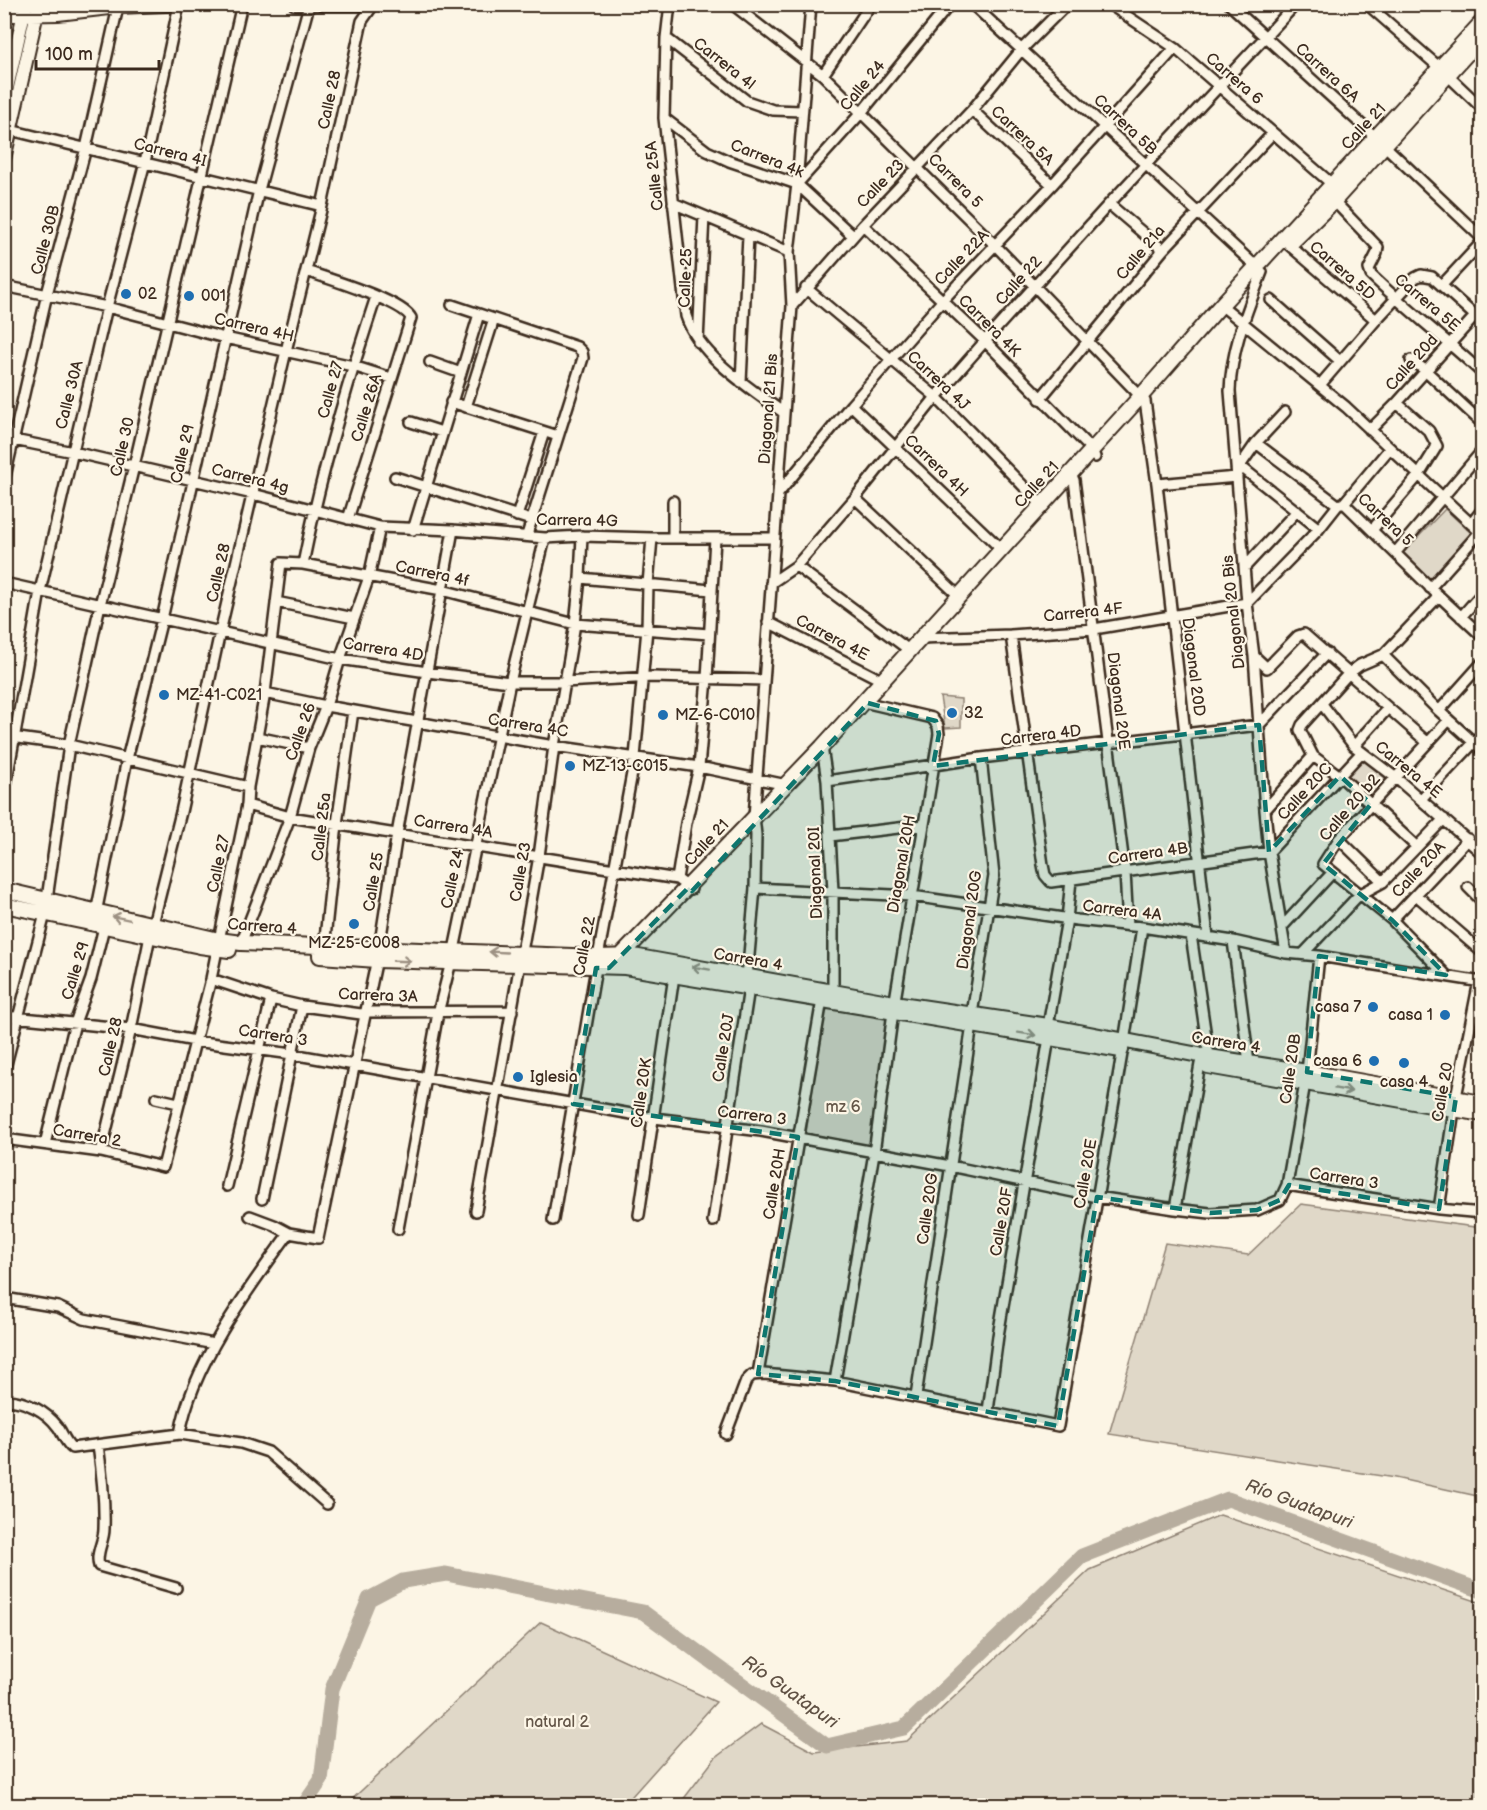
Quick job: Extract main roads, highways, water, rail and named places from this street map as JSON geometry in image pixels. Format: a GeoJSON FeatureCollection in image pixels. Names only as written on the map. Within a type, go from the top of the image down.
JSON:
{"type":"FeatureCollection","features":[{"type":"Feature","properties":{"kind":"main road","name":"Calle 21"},"geometry":{"type":"LineString","coordinates":[[1444,72],[1482,22]]}},
{"type":"Feature","properties":{"kind":"main road","name":"Calle 21"},"geometry":{"type":"LineString","coordinates":[[755,820],[787,784],[823,750],[909,650],[926,638],[959,596],[1041,504],[1093,454],[1333,185],[1380,141],[1444,72],[1482,37]]}},
{"type":"Feature","properties":{"kind":"main road","name":"Calle 21"},"geometry":{"type":"LineString","coordinates":[[1259,269],[1289,245],[1334,201],[1380,141]]}},
{"type":"Feature","properties":{"kind":"main road","name":"Calle 21"},"geometry":{"type":"LineString","coordinates":[[622,962],[686,886],[755,820],[868,703],[1074,480],[1093,454]]}},
{"type":"Feature","properties":{"kind":"main road","name":"Carrera 4"},"geometry":{"type":"LineString","coordinates":[[4,890],[47,899],[152,930],[218,945],[378,954],[597,963],[622,962],[1049,1032],[1204,1061],[1456,1103],[1482,1103]]}},
{"type":"Feature","properties":{"kind":"main road","name":"Carrera 4"},"geometry":{"type":"LineString","coordinates":[[4,905],[104,927],[152,930]]}},
{"type":"Feature","properties":{"kind":"main road","name":"Carrera 4"},"geometry":{"type":"LineString","coordinates":[[218,945],[241,943],[378,954]]}},
{"type":"Feature","properties":{"kind":"main road","name":"Carrera 4"},"geometry":{"type":"LineString","coordinates":[[622,962],[674,975],[748,982]]}},
{"type":"Feature","properties":{"kind":"main road","name":"Carrera 4"},"geometry":{"type":"LineString","coordinates":[[1204,1061],[1250,1063],[1306,1078]]}},
{"type":"Feature","properties":{"kind":"main road","name":"Carrera 4"},"geometry":{"type":"LineString","coordinates":[[1456,1103],[1482,1114]]}},
{"type":"Feature","properties":{"kind":"waterway","name":"Río Guatapuri"},"geometry":{"type":"LineString","coordinates":[[303,1806],[321,1780],[332,1689],[369,1599],[403,1581],[446,1574],[643,1612],[827,1746],[904,1728],[1082,1556],[1228,1499],[1482,1591]]}},
{"type":"Feature","properties":{"kind":"place","name":"02"},"geometry":{"type":"Point","coordinates":[126,294]}},
{"type":"Feature","properties":{"kind":"place","name":"001"},"geometry":{"type":"Point","coordinates":[189,296]}},
{"type":"Feature","properties":{"kind":"place","name":"MZ-41-C021"},"geometry":{"type":"Point","coordinates":[164,695]}},
{"type":"Feature","properties":{"kind":"place","name":"32"},"geometry":{"type":"Point","coordinates":[952,713]}},
{"type":"Feature","properties":{"kind":"place","name":"MZ-6-C010"},"geometry":{"type":"Point","coordinates":[663,715]}},
{"type":"Feature","properties":{"kind":"place","name":"MZ-13-C015"},"geometry":{"type":"Point","coordinates":[570,766]}},
{"type":"Feature","properties":{"kind":"place","name":"MZ-25-C008"},"geometry":{"type":"Point","coordinates":[354,924]}},
{"type":"Feature","properties":{"kind":"place","name":"casa 7"},"geometry":{"type":"Point","coordinates":[1373,1007]}},
{"type":"Feature","properties":{"kind":"place","name":"casa 1"},"geometry":{"type":"Point","coordinates":[1445,1015]}},
{"type":"Feature","properties":{"kind":"place","name":"casa 6"},"geometry":{"type":"Point","coordinates":[1374,1061]}},
{"type":"Feature","properties":{"kind":"place","name":"casa 4"},"geometry":{"type":"Point","coordinates":[1404,1063]}},
{"type":"Feature","properties":{"kind":"place","name":"Iglesia"},"geometry":{"type":"Point","coordinates":[518,1077]}},
{"type":"Feature","properties":{"kind":"park label","name":"mz 6"},"geometry":{"type":"Point","coordinates":[843,1107]}},
{"type":"Feature","properties":{"kind":"park label","name":"natural 2"},"geometry":{"type":"Point","coordinates":[557,1722]}}]}
